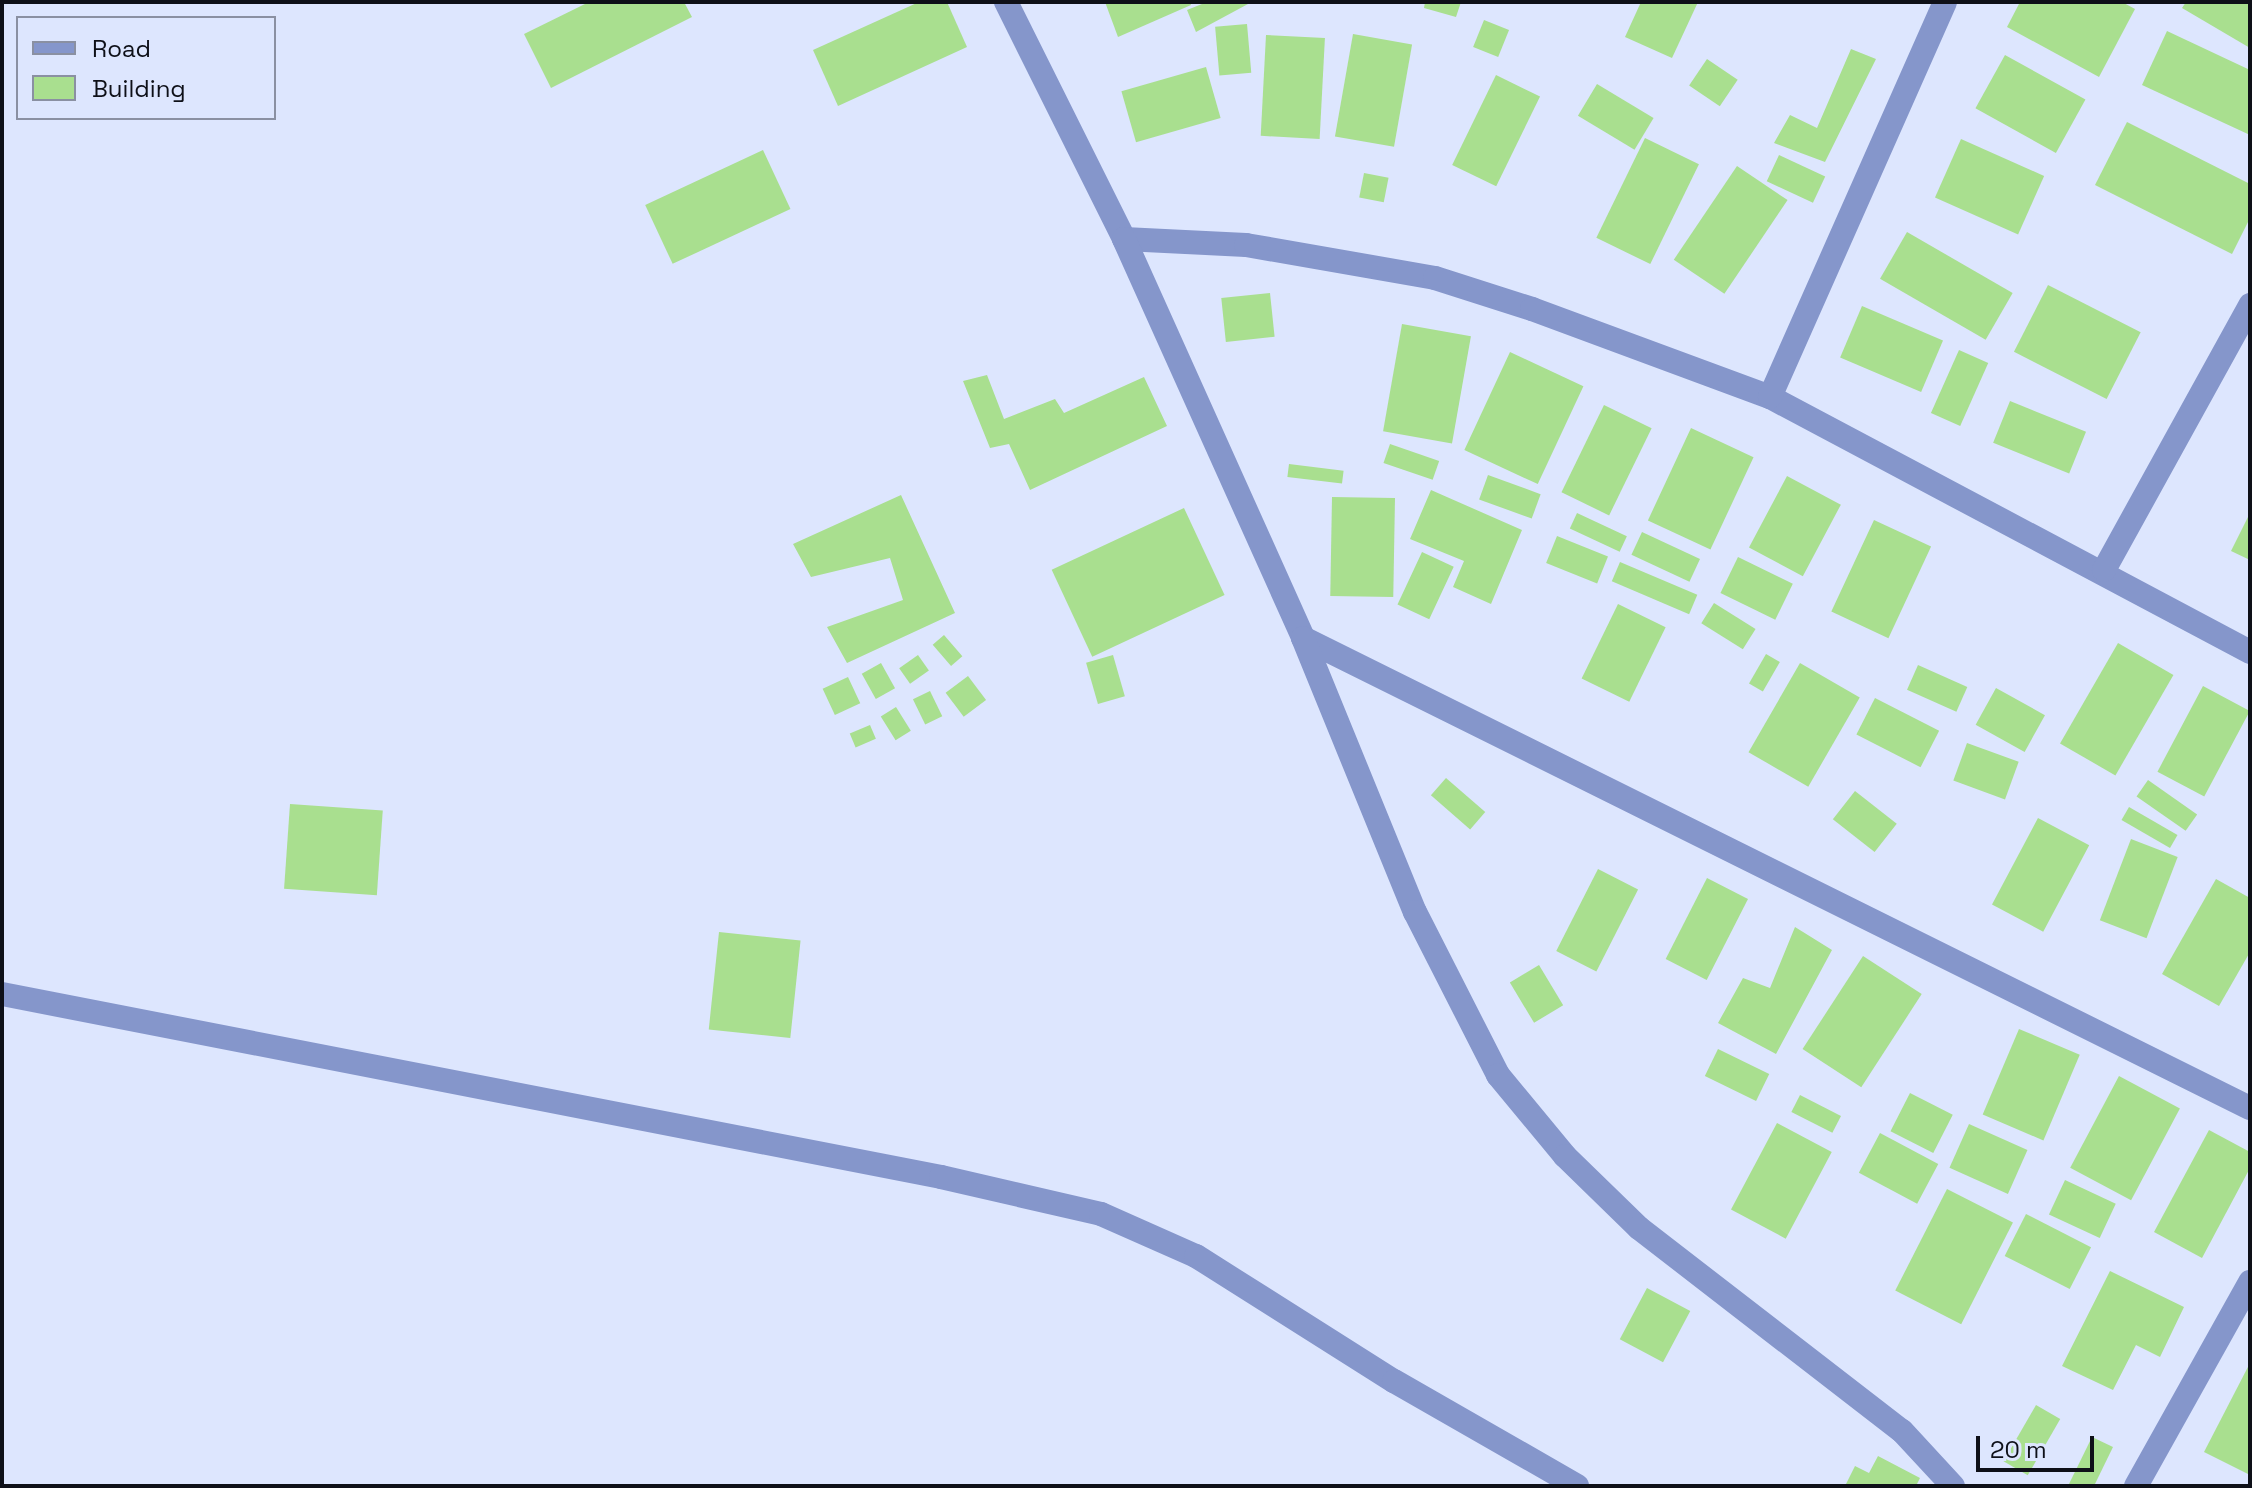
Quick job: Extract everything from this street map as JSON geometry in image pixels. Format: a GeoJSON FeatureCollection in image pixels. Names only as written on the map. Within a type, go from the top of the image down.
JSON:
{"type":"FeatureCollection","features":[{"type":"Feature","properties":{"kind":"street"},"geometry":{"type":"LineString","coordinates":[[1006,2],[1124,239],[1303,638],[1415,912],[1498,1075],[1565,1156],[1639,1228],[1902,1431],[1953,1486]]}},
{"type":"Feature","properties":{"kind":"street"},"geometry":{"type":"LineString","coordinates":[[1770,397],[1944,2]]}},
{"type":"Feature","properties":{"kind":"street"},"geometry":{"type":"LineString","coordinates":[[1124,239],[1246,245],[1435,278],[1770,397],[2104,570],[2250,652]]}},
{"type":"Feature","properties":{"kind":"street"},"geometry":{"type":"LineString","coordinates":[[2104,570],[2250,305]]}},
{"type":"Feature","properties":{"kind":"street"},"geometry":{"type":"LineString","coordinates":[[1303,638],[2250,1108]]}},
{"type":"Feature","properties":{"kind":"street"},"geometry":{"type":"LineString","coordinates":[[2,994],[910,1171],[1101,1214],[1196,1256],[1394,1381],[1577,1486]]}},
{"type":"Feature","properties":{"kind":"street"},"geometry":{"type":"LineString","coordinates":[[2136,1486],[2250,1282]]}},
{"type":"Feature","properties":{"kind":"building"},"geometry":{"type":"Polygon","coordinates":[[[589,2],[684,2],[692,17],[551,88],[524,34],[589,2]]]}},
{"type":"Feature","properties":{"kind":"building"},"geometry":{"type":"Polygon","coordinates":[[[919,2],[947,2],[967,47],[838,106],[813,50],[919,2]]]}},
{"type":"Feature","properties":{"kind":"building"},"geometry":{"type":"Polygon","coordinates":[[[1105,2],[1190,2],[1191,5],[1118,37],[1105,2]]]}},
{"type":"Feature","properties":{"kind":"building"},"geometry":{"type":"Polygon","coordinates":[[[1207,2],[1248,4],[1196,32],[1187,10],[1207,2]]]}},
{"type":"Feature","properties":{"kind":"building"},"geometry":{"type":"Polygon","coordinates":[[[1425,2],[1461,2],[1456,17],[1424,8],[1425,2]]]}},
{"type":"Feature","properties":{"kind":"building"},"geometry":{"type":"Polygon","coordinates":[[[1641,2],[1698,2],[1672,58],[1625,37],[1641,2]]]}},
{"type":"Feature","properties":{"kind":"building"},"geometry":{"type":"Polygon","coordinates":[[[2020,2],[2122,2],[2135,9],[2099,77],[2007,27],[2020,2]]]}},
{"type":"Feature","properties":{"kind":"building"},"geometry":{"type":"Polygon","coordinates":[[[2186,2],[2250,2],[2250,48],[2182,8],[2186,2]]]}},
{"type":"Feature","properties":{"kind":"building"},"geometry":{"type":"Polygon","coordinates":[[[1484,20],[1509,30],[1498,57],[1473,47],[1484,20]]]}},
{"type":"Feature","properties":{"kind":"building"},"geometry":{"type":"Polygon","coordinates":[[[1247,24],[1251,73],[1219,76],[1215,27],[1247,24]]]}},
{"type":"Feature","properties":{"kind":"building"},"geometry":{"type":"Polygon","coordinates":[[[2167,31],[2250,70],[2250,135],[2142,85],[2167,31]]]}},
{"type":"Feature","properties":{"kind":"building"},"geometry":{"type":"Polygon","coordinates":[[[1353,34],[1412,44],[1394,147],[1335,136],[1353,34]]]}},
{"type":"Feature","properties":{"kind":"building"},"geometry":{"type":"Polygon","coordinates":[[[1266,35],[1325,38],[1320,139],[1261,136],[1266,35]]]}},
{"type":"Feature","properties":{"kind":"building"},"geometry":{"type":"Polygon","coordinates":[[[1851,49],[1876,59],[1825,162],[1774,143],[1790,115],[1817,128],[1851,49]]]}},
{"type":"Feature","properties":{"kind":"building"},"geometry":{"type":"Polygon","coordinates":[[[2005,55],[2085,100],[2056,153],[1975,108],[2005,55]]]}},
{"type":"Feature","properties":{"kind":"building"},"geometry":{"type":"Polygon","coordinates":[[[1707,59],[1738,80],[1720,106],[1689,86],[1707,59]]]}},
{"type":"Feature","properties":{"kind":"building"},"geometry":{"type":"Polygon","coordinates":[[[1206,67],[1221,118],[1136,142],[1121,91],[1206,67]]]}},
{"type":"Feature","properties":{"kind":"building"},"geometry":{"type":"Polygon","coordinates":[[[1496,75],[1540,96],[1496,186],[1452,165],[1496,75]]]}},
{"type":"Feature","properties":{"kind":"building"},"geometry":{"type":"Polygon","coordinates":[[[1597,84],[1654,118],[1635,150],[1578,116],[1597,84]]]}},
{"type":"Feature","properties":{"kind":"building"},"geometry":{"type":"Polygon","coordinates":[[[2127,122],[2250,184],[2250,218],[2232,254],[2095,185],[2127,122]]]}},
{"type":"Feature","properties":{"kind":"building"},"geometry":{"type":"Polygon","coordinates":[[[1645,138],[1699,164],[1650,264],[1596,238],[1645,138]]]}},
{"type":"Feature","properties":{"kind":"building"},"geometry":{"type":"Polygon","coordinates":[[[1961,139],[2044,176],[2018,234],[1935,197],[1961,139]]]}},
{"type":"Feature","properties":{"kind":"building"},"geometry":{"type":"Polygon","coordinates":[[[763,150],[790,209],[673,264],[645,205],[763,150]]]}},
{"type":"Feature","properties":{"kind":"building"},"geometry":{"type":"Polygon","coordinates":[[[1779,155],[1825,177],[1813,203],[1767,181],[1779,155]]]}},
{"type":"Feature","properties":{"kind":"building"},"geometry":{"type":"Polygon","coordinates":[[[1737,166],[1788,200],[1724,294],[1674,260],[1737,166]]]}},
{"type":"Feature","properties":{"kind":"building"},"geometry":{"type":"Polygon","coordinates":[[[1364,173],[1389,178],[1384,202],[1359,198],[1364,173]]]}},
{"type":"Feature","properties":{"kind":"building"},"geometry":{"type":"Polygon","coordinates":[[[1907,232],[2013,293],[1986,340],[1880,279],[1907,232]]]}},
{"type":"Feature","properties":{"kind":"building"},"geometry":{"type":"Polygon","coordinates":[[[2048,285],[2141,332],[2107,399],[2014,352],[2048,285]]]}},
{"type":"Feature","properties":{"kind":"building"},"geometry":{"type":"Polygon","coordinates":[[[1270,293],[1275,337],[1226,342],[1221,298],[1270,293]]]}},
{"type":"Feature","properties":{"kind":"building"},"geometry":{"type":"Polygon","coordinates":[[[1862,306],[1943,340],[1921,392],[1840,358],[1862,306]]]}},
{"type":"Feature","properties":{"kind":"building"},"geometry":{"type":"Polygon","coordinates":[[[1402,324],[1471,336],[1452,443],[1383,431],[1402,324]]]}},
{"type":"Feature","properties":{"kind":"building"},"geometry":{"type":"Polygon","coordinates":[[[1959,350],[1988,363],[1960,426],[1931,413],[1959,350]]]}},
{"type":"Feature","properties":{"kind":"building"},"geometry":{"type":"Polygon","coordinates":[[[1510,352],[1583,386],[1538,484],[1464,450],[1510,352]]]}},
{"type":"Feature","properties":{"kind":"building"},"geometry":{"type":"Polygon","coordinates":[[[987,375],[1004,419],[1055,399],[1064,413],[1144,377],[1167,426],[1030,490],[1009,444],[990,448],[963,381],[987,375]]]}},
{"type":"Feature","properties":{"kind":"building"},"geometry":{"type":"Polygon","coordinates":[[[2010,401],[2086,432],[2069,473],[1993,443],[2010,401]]]}},
{"type":"Feature","properties":{"kind":"building"},"geometry":{"type":"Polygon","coordinates":[[[1604,405],[1652,428],[1609,515],[1561,492],[1604,405]]]}},
{"type":"Feature","properties":{"kind":"building"},"geometry":{"type":"Polygon","coordinates":[[[1691,428],[1754,457],[1710,550],[1648,520],[1691,428]]]}},
{"type":"Feature","properties":{"kind":"building"},"geometry":{"type":"Polygon","coordinates":[[[1390,444],[1439,461],[1433,480],[1383,463],[1390,444]]]}},
{"type":"Feature","properties":{"kind":"building"},"geometry":{"type":"Polygon","coordinates":[[[1289,464],[1344,471],[1342,484],[1287,477],[1289,464]]]}},
{"type":"Feature","properties":{"kind":"building"},"geometry":{"type":"Polygon","coordinates":[[[1488,475],[1541,494],[1532,519],[1479,499],[1488,475]]]}},
{"type":"Feature","properties":{"kind":"building"},"geometry":{"type":"Polygon","coordinates":[[[1787,476],[1841,505],[1803,576],[1749,548],[1787,476]]]}},
{"type":"Feature","properties":{"kind":"building"},"geometry":{"type":"Polygon","coordinates":[[[1431,490],[1522,530],[1491,604],[1453,587],[1464,561],[1410,539],[1431,490]]]}},
{"type":"Feature","properties":{"kind":"building"},"geometry":{"type":"Polygon","coordinates":[[[901,495],[955,613],[847,663],[827,627],[903,600],[890,558],[811,577],[793,544],[901,495]]]}},
{"type":"Feature","properties":{"kind":"building"},"geometry":{"type":"Polygon","coordinates":[[[1332,497],[1395,498],[1393,597],[1330,596],[1332,497]]]}},
{"type":"Feature","properties":{"kind":"building"},"geometry":{"type":"Polygon","coordinates":[[[1184,508],[1225,595],[1092,657],[1052,570],[1184,508]]]}},
{"type":"Feature","properties":{"kind":"building"},"geometry":{"type":"Polygon","coordinates":[[[1577,513],[1627,536],[1620,552],[1570,528],[1577,513]]]}},
{"type":"Feature","properties":{"kind":"building"},"geometry":{"type":"Polygon","coordinates":[[[2250,513],[2250,560],[2231,551],[2250,513]]]}},
{"type":"Feature","properties":{"kind":"building"},"geometry":{"type":"Polygon","coordinates":[[[1874,520],[1931,547],[1888,638],[1831,612],[1874,520]]]}},
{"type":"Feature","properties":{"kind":"building"},"geometry":{"type":"Polygon","coordinates":[[[1642,532],[1700,559],[1689,582],[1631,555],[1642,532]]]}},
{"type":"Feature","properties":{"kind":"building"},"geometry":{"type":"Polygon","coordinates":[[[1557,536],[1608,557],[1597,583],[1546,563],[1557,536]]]}},
{"type":"Feature","properties":{"kind":"building"},"geometry":{"type":"Polygon","coordinates":[[[1422,552],[1454,567],[1429,619],[1397,605],[1422,552]]]}},
{"type":"Feature","properties":{"kind":"building"},"geometry":{"type":"Polygon","coordinates":[[[1738,557],[1793,584],[1775,620],[1720,593],[1738,557]]]}},
{"type":"Feature","properties":{"kind":"building"},"geometry":{"type":"Polygon","coordinates":[[[1620,562],[1697,595],[1689,614],[1612,581],[1620,562]]]}},
{"type":"Feature","properties":{"kind":"building"},"geometry":{"type":"Polygon","coordinates":[[[1714,603],[1756,629],[1743,649],[1701,623],[1714,603]]]}},
{"type":"Feature","properties":{"kind":"building"},"geometry":{"type":"Polygon","coordinates":[[[1618,604],[1666,627],[1629,702],[1582,679],[1618,604]]]}},
{"type":"Feature","properties":{"kind":"building"},"geometry":{"type":"Polygon","coordinates":[[[944,635],[962,656],[951,666],[933,645],[944,635]]]}},
{"type":"Feature","properties":{"kind":"building"},"geometry":{"type":"Polygon","coordinates":[[[2118,643],[2173,675],[2115,775],[2060,743],[2118,643]]]}},
{"type":"Feature","properties":{"kind":"building"},"geometry":{"type":"Polygon","coordinates":[[[1766,654],[1780,662],[1763,691],[1749,683],[1766,654]]]}},
{"type":"Feature","properties":{"kind":"building"},"geometry":{"type":"Polygon","coordinates":[[[918,655],[929,671],[910,684],[899,668],[918,655]]]}},
{"type":"Feature","properties":{"kind":"building"},"geometry":{"type":"Polygon","coordinates":[[[1113,655],[1125,696],[1098,704],[1086,663],[1113,655]]]}},
{"type":"Feature","properties":{"kind":"building"},"geometry":{"type":"Polygon","coordinates":[[[881,663],[895,688],[876,699],[862,674],[881,663]]]}},
{"type":"Feature","properties":{"kind":"building"},"geometry":{"type":"Polygon","coordinates":[[[1800,663],[1860,698],[1808,787],[1748,752],[1800,663]]]}},
{"type":"Feature","properties":{"kind":"building"},"geometry":{"type":"Polygon","coordinates":[[[1918,665],[1967,687],[1956,712],[1907,690],[1918,665]]]}},
{"type":"Feature","properties":{"kind":"building"},"geometry":{"type":"Polygon","coordinates":[[[968,676],[986,700],[964,717],[946,693],[968,676]]]}},
{"type":"Feature","properties":{"kind":"building"},"geometry":{"type":"Polygon","coordinates":[[[848,677],[860,703],[835,715],[823,689],[848,677]]]}},
{"type":"Feature","properties":{"kind":"building"},"geometry":{"type":"Polygon","coordinates":[[[2203,686],[2250,711],[2204,797],[2157,772],[2203,686]]]}},
{"type":"Feature","properties":{"kind":"building"},"geometry":{"type":"Polygon","coordinates":[[[1996,688],[2045,715],[2025,752],[1976,725],[1996,688]]]}},
{"type":"Feature","properties":{"kind":"building"},"geometry":{"type":"Polygon","coordinates":[[[930,691],[942,716],[925,724],[913,699],[930,691]]]}},
{"type":"Feature","properties":{"kind":"building"},"geometry":{"type":"Polygon","coordinates":[[[1875,698],[1939,731],[1921,767],[1856,735],[1875,698]]]}},
{"type":"Feature","properties":{"kind":"building"},"geometry":{"type":"Polygon","coordinates":[[[896,707],[911,731],[896,740],[881,717],[896,707]]]}},
{"type":"Feature","properties":{"kind":"building"},"geometry":{"type":"Polygon","coordinates":[[[870,725],[876,739],[856,747],[850,734],[870,725]]]}},
{"type":"Feature","properties":{"kind":"building"},"geometry":{"type":"Polygon","coordinates":[[[1967,743],[2019,762],[2005,799],[1953,781],[1967,743]]]}},
{"type":"Feature","properties":{"kind":"building"},"geometry":{"type":"Polygon","coordinates":[[[1446,778],[1485,812],[1470,829],[1431,795],[1446,778]]]}},
{"type":"Feature","properties":{"kind":"building"},"geometry":{"type":"Polygon","coordinates":[[[2148,780],[2197,814],[2186,831],[2137,796],[2148,780]]]}},
{"type":"Feature","properties":{"kind":"building"},"geometry":{"type":"Polygon","coordinates":[[[1855,791],[1897,824],[1875,852],[1833,819],[1855,791]]]}},
{"type":"Feature","properties":{"kind":"building"},"geometry":{"type":"Polygon","coordinates":[[[290,804],[383,810],[377,895],[284,889],[290,804]]]}},
{"type":"Feature","properties":{"kind":"building"},"geometry":{"type":"Polygon","coordinates":[[[2129,807],[2177,835],[2170,848],[2122,820],[2129,807]]]}},
{"type":"Feature","properties":{"kind":"building"},"geometry":{"type":"Polygon","coordinates":[[[2038,818],[2089,845],[2043,932],[1992,905],[2038,818]]]}},
{"type":"Feature","properties":{"kind":"building"},"geometry":{"type":"Polygon","coordinates":[[[2131,839],[2178,857],[2147,938],[2100,920],[2131,839]]]}},
{"type":"Feature","properties":{"kind":"building"},"geometry":{"type":"Polygon","coordinates":[[[1598,869],[1638,889],[1596,971],[1556,951],[1598,869]]]}},
{"type":"Feature","properties":{"kind":"building"},"geometry":{"type":"Polygon","coordinates":[[[1707,878],[1748,899],[1707,980],[1666,959],[1707,878]]]}},
{"type":"Feature","properties":{"kind":"building"},"geometry":{"type":"Polygon","coordinates":[[[2216,879],[2250,898],[2250,952],[2219,1006],[2162,974],[2216,879]]]}},
{"type":"Feature","properties":{"kind":"building"},"geometry":{"type":"Polygon","coordinates":[[[1795,927],[1832,950],[1776,1054],[1718,1023],[1743,978],[1770,988],[1795,927]]]}},
{"type":"Feature","properties":{"kind":"building"},"geometry":{"type":"Polygon","coordinates":[[[719,932],[801,941],[790,1038],[709,1029],[719,932]]]}},
{"type":"Feature","properties":{"kind":"building"},"geometry":{"type":"Polygon","coordinates":[[[1863,956],[1922,994],[1861,1087],[1803,1049],[1863,956]]]}},
{"type":"Feature","properties":{"kind":"building"},"geometry":{"type":"Polygon","coordinates":[[[1539,965],[1563,1005],[1534,1023],[1510,983],[1539,965]]]}},
{"type":"Feature","properties":{"kind":"building"},"geometry":{"type":"Polygon","coordinates":[[[2019,1029],[2080,1055],[2043,1140],[1983,1115],[2019,1029]]]}},
{"type":"Feature","properties":{"kind":"building"},"geometry":{"type":"Polygon","coordinates":[[[1718,1049],[1769,1074],[1756,1101],[1705,1076],[1718,1049]]]}},
{"type":"Feature","properties":{"kind":"building"},"geometry":{"type":"Polygon","coordinates":[[[2119,1076],[2180,1108],[2131,1200],[2070,1168],[2119,1076]]]}},
{"type":"Feature","properties":{"kind":"building"},"geometry":{"type":"Polygon","coordinates":[[[1910,1093],[1953,1115],[1933,1153],[1890,1131],[1910,1093]]]}},
{"type":"Feature","properties":{"kind":"building"},"geometry":{"type":"Polygon","coordinates":[[[1800,1095],[1841,1116],[1832,1133],[1791,1112],[1800,1095]]]}},
{"type":"Feature","properties":{"kind":"building"},"geometry":{"type":"Polygon","coordinates":[[[1777,1123],[1832,1152],[1786,1239],[1731,1210],[1777,1123]]]}},
{"type":"Feature","properties":{"kind":"building"},"geometry":{"type":"Polygon","coordinates":[[[1969,1124],[2027,1150],[2008,1194],[1949,1168],[1969,1124]]]}},
{"type":"Feature","properties":{"kind":"building"},"geometry":{"type":"Polygon","coordinates":[[[2209,1130],[2250,1152],[2250,1168],[2202,1258],[2154,1232],[2209,1130]]]}},
{"type":"Feature","properties":{"kind":"building"},"geometry":{"type":"Polygon","coordinates":[[[1880,1133],[1938,1164],[1917,1204],[1859,1173],[1880,1133]]]}},
{"type":"Feature","properties":{"kind":"building"},"geometry":{"type":"Polygon","coordinates":[[[2065,1180],[2116,1204],[2100,1238],[2049,1214],[2065,1180]]]}},
{"type":"Feature","properties":{"kind":"building"},"geometry":{"type":"Polygon","coordinates":[[[1947,1189],[2013,1223],[1961,1324],[1895,1291],[1947,1189]]]}},
{"type":"Feature","properties":{"kind":"building"},"geometry":{"type":"Polygon","coordinates":[[[2026,1214],[2091,1247],[2070,1289],[2005,1256],[2026,1214]]]}},
{"type":"Feature","properties":{"kind":"building"},"geometry":{"type":"Polygon","coordinates":[[[2110,1271],[2184,1307],[2160,1357],[2136,1345],[2113,1390],[2062,1366],[2110,1271]]]}},
{"type":"Feature","properties":{"kind":"building"},"geometry":{"type":"Polygon","coordinates":[[[1647,1288],[1690,1311],[1663,1362],[1620,1339],[1647,1288]]]}},
{"type":"Feature","properties":{"kind":"building"},"geometry":{"type":"Polygon","coordinates":[[[2250,1363],[2250,1475],[2204,1452],[2250,1363]]]}},
{"type":"Feature","properties":{"kind":"building"},"geometry":{"type":"Polygon","coordinates":[[[2036,1405],[2060,1419],[2028,1475],[2004,1461],[2036,1405]]]}},
{"type":"Feature","properties":{"kind":"building"},"geometry":{"type":"Polygon","coordinates":[[[2092,1437],[2113,1447],[2094,1486],[2068,1486],[2092,1437]]]}},
{"type":"Feature","properties":{"kind":"building"},"geometry":{"type":"Polygon","coordinates":[[[1878,1456],[1920,1478],[1916,1486],[1845,1486],[1855,1466],[1869,1473],[1878,1456]]]}}]}
